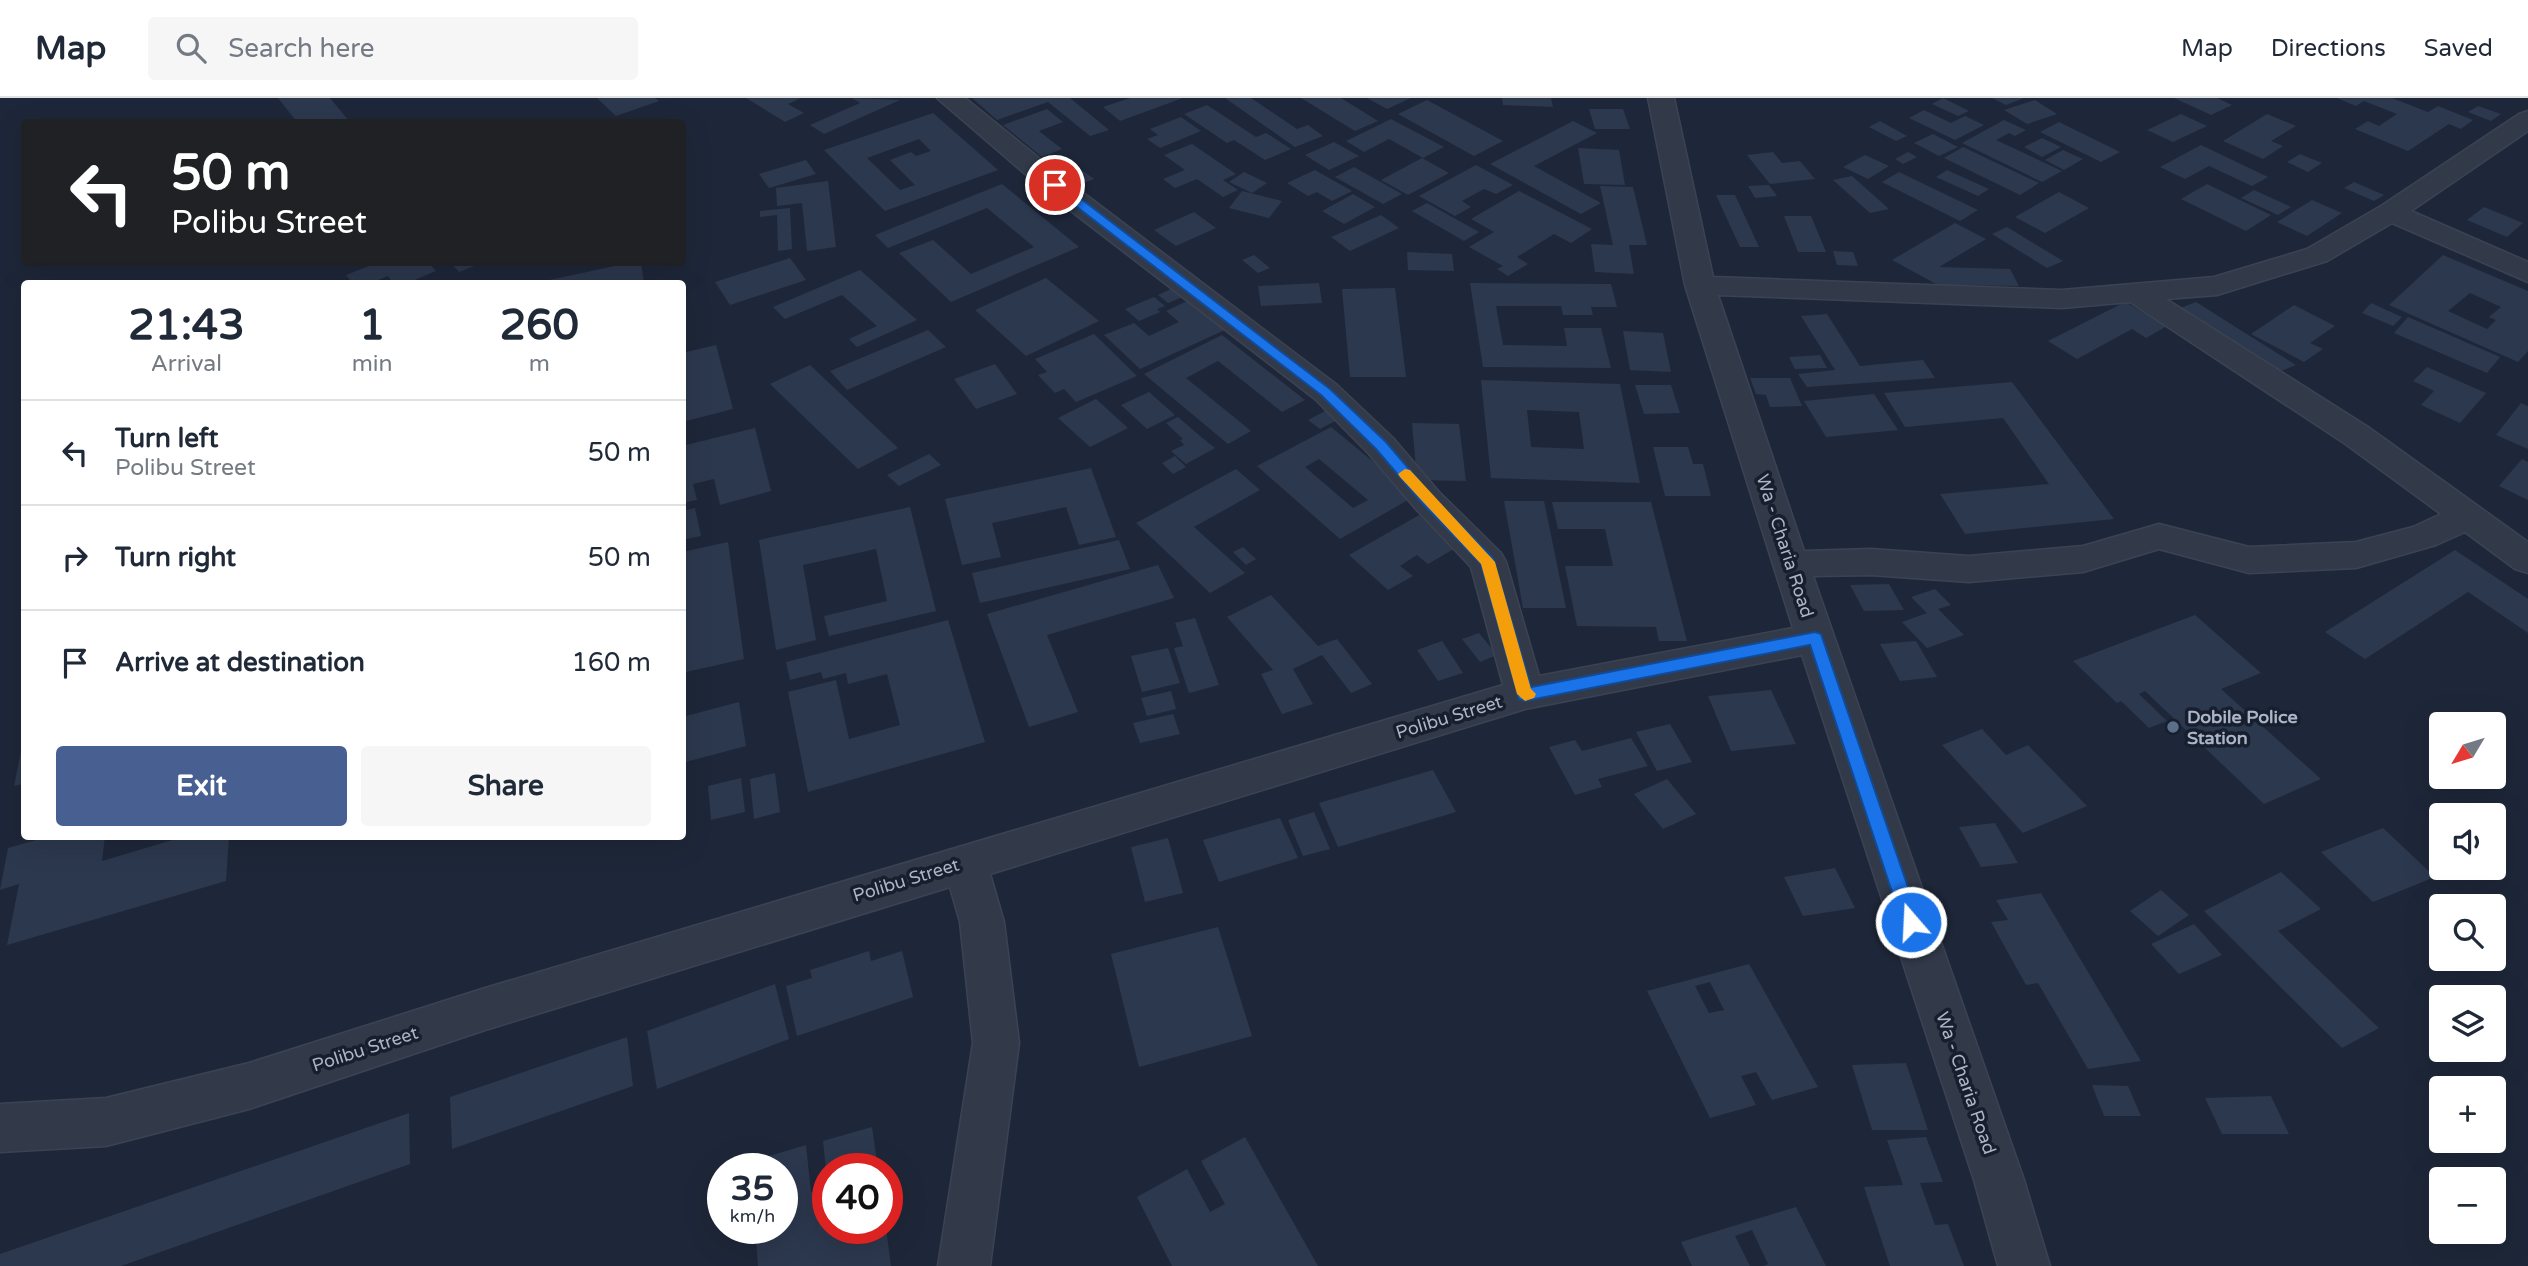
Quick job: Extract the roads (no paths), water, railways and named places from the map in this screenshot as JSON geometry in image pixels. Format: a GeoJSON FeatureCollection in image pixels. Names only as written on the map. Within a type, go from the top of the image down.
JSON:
{"type":"FeatureCollection","features":[{"type":"Feature","properties":{"kind":"street"},"geometry":{"type":"LineString","coordinates":[[950,98],[1055,185],[1326,392],[1381,446],[1427,500],[1488,562],[1525,694]]}},
{"type":"Feature","properties":{"kind":"street","name":"Wa - Charia Road"},"geometry":{"type":"LineString","coordinates":[[1661,98],[1700,285],[1815,638],[1999,1180],[2024,1266]]}},
{"type":"Feature","properties":{"kind":"street"},"geometry":{"type":"LineString","coordinates":[[1700,285],[2062,299],[2217,286],[2317,254],[2391,212],[2528,119]]}},
{"type":"Feature","properties":{"kind":"street"},"geometry":{"type":"LineString","coordinates":[[2391,212],[2528,273]]}},
{"type":"Feature","properties":{"kind":"street"},"geometry":{"type":"LineString","coordinates":[[2136,293],[2356,435],[2528,560]]}},
{"type":"Feature","properties":{"kind":"street"},"geometry":{"type":"LineString","coordinates":[[1791,564],[1871,562],[1969,569],[2083,559],[2159,536],[2249,560],[2357,555],[2424,536],[2468,516]]}},
{"type":"Feature","properties":{"kind":"street","name":"Polibu Street"},"geometry":{"type":"LineString","coordinates":[[0,1128],[106,1122],[249,1086],[482,1010],[1525,694],[1815,638]]}},
{"type":"Feature","properties":{"kind":"street"},"geometry":{"type":"LineString","coordinates":[[964,1266],[996,1043],[982,922],[965,862]]}},
{"type":"Feature","properties":{"kind":"place","name":"Dobile Police Station"},"geometry":{"type":"Point","coordinates":[2173,727]}}]}
